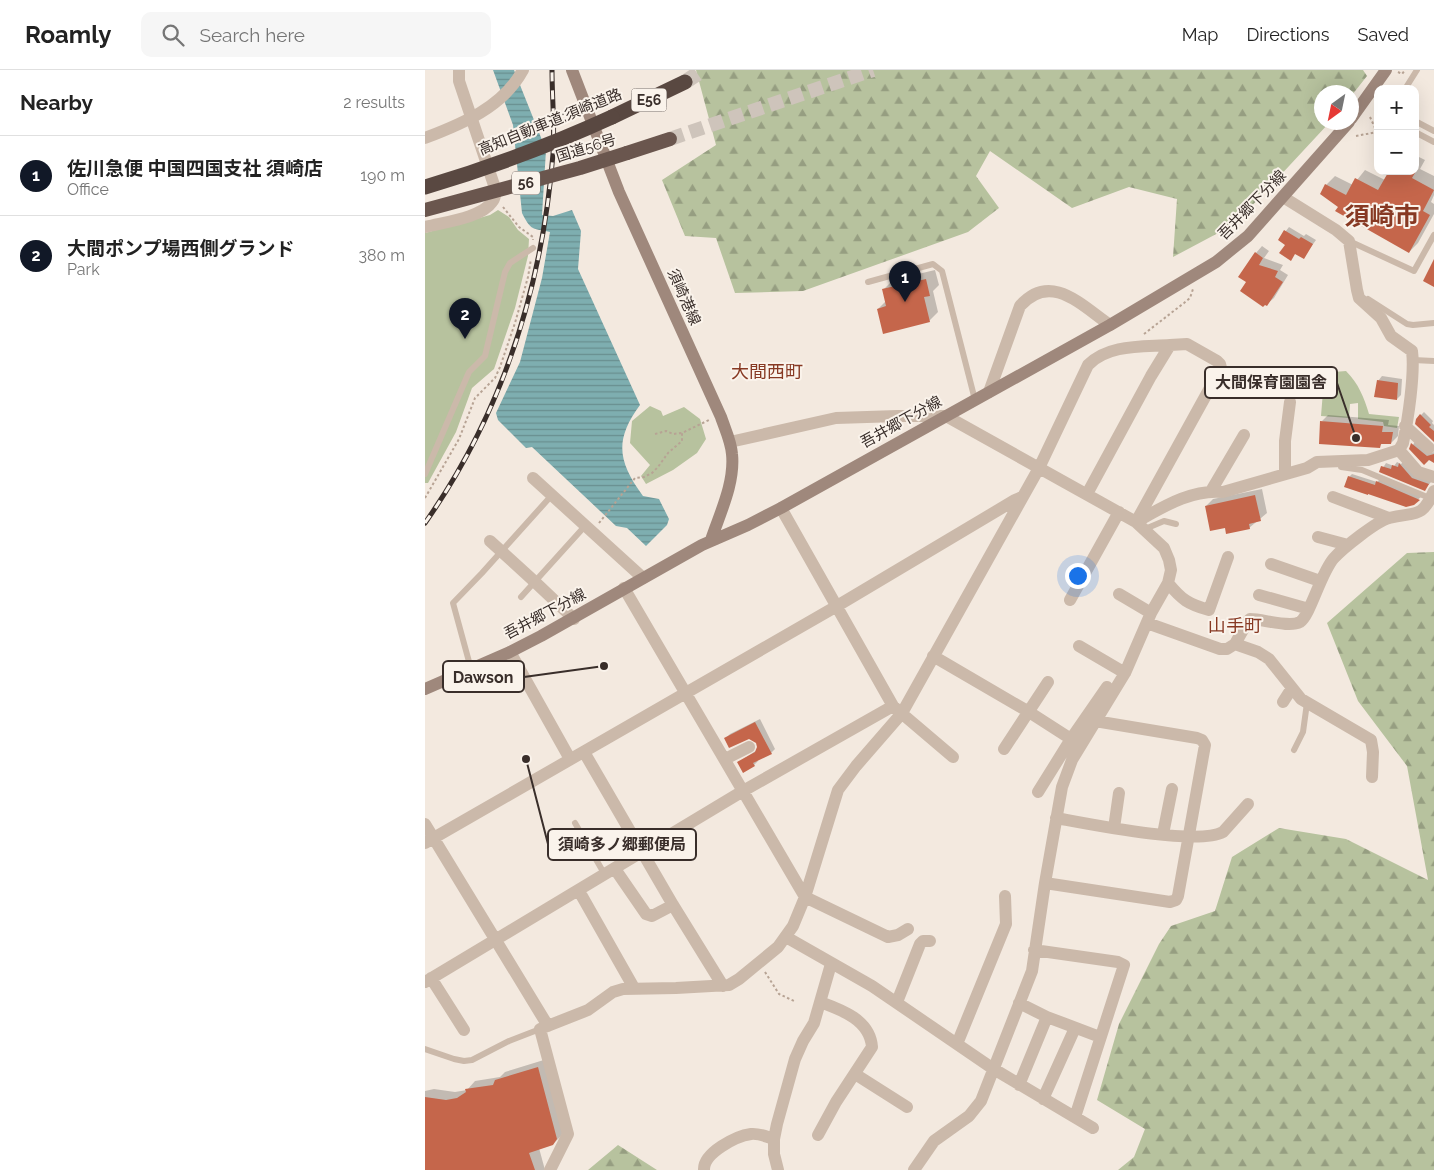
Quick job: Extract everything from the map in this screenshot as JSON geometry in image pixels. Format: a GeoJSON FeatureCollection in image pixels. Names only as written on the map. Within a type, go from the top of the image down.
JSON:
{"type":"FeatureCollection","features":[{"type":"Feature","properties":{"kind":"highway","name":"高知自動車道;須崎道路"},"geometry":{"type":"LineString","coordinates":[[425,187],[566,138],[685,82]]}},
{"type":"Feature","properties":{"kind":"highway","name":"国道56号"},"geometry":{"type":"LineString","coordinates":[[425,210],[563,173],[670,139]]}},
{"type":"Feature","properties":{"kind":"main road","name":"須崎港線"},"geometry":{"type":"LineString","coordinates":[[571,70],[619,192],[721,417],[730,442],[731,478],[711,540]]}},
{"type":"Feature","properties":{"kind":"main road"},"geometry":{"type":"LineString","coordinates":[[1379,85],[1386,70]]}},
{"type":"Feature","properties":{"kind":"main road"},"geometry":{"type":"LineString","coordinates":[[1359,111],[1374,95]]}},
{"type":"Feature","properties":{"kind":"main road","name":"吾井郷下分線"},"geometry":{"type":"LineString","coordinates":[[425,689],[510,652],[574,619],[624,588],[711,540],[748,525],[781,508],[1188,280],[1223,258],[1248,236],[1342,130]]}},
{"type":"Feature","properties":{"kind":"street"},"geometry":{"type":"LineString","coordinates":[[425,227],[486,209],[494,200],[496,191],[459,81],[459,70]]}},
{"type":"Feature","properties":{"kind":"street"},"geometry":{"type":"LineString","coordinates":[[425,138],[468,120],[485,110],[512,87],[523,70]]}},
{"type":"Feature","properties":{"kind":"street"},"geometry":{"type":"LineString","coordinates":[[1141,525],[1176,500],[1211,491],[1223,492],[1307,468],[1317,462],[1368,460],[1399,450],[1403,443],[1413,360],[1412,351],[1391,336],[1381,318],[1359,298],[1349,241],[1336,230],[1283,197]]}},
{"type":"Feature","properties":{"kind":"street"},"geometry":{"type":"LineString","coordinates":[[989,392],[1020,306],[1027,298],[1037,293],[1048,291],[1061,292],[1110,325]]}},
{"type":"Feature","properties":{"kind":"street"},"geometry":{"type":"LineString","coordinates":[[544,1028],[588,1010],[613,992],[623,989],[723,986],[734,982],[778,947],[793,926],[805,897],[838,790],[933,656],[1039,468],[1088,364],[1095,357],[1127,348],[1187,344],[1217,361],[1221,368],[1141,525]]}},
{"type":"Feature","properties":{"kind":"street"},"geometry":{"type":"LineString","coordinates":[[1087,494],[1151,376],[1170,345]]}},
{"type":"Feature","properties":{"kind":"street"},"geometry":{"type":"LineString","coordinates":[[1285,474],[1285,441],[1290,402]]}},
{"type":"Feature","properties":{"kind":"street"},"geometry":{"type":"LineString","coordinates":[[730,442],[836,418],[946,416],[1141,525],[1164,548],[1171,570],[1168,583],[1095,722],[1069,767],[1062,787],[1056,818],[1031,975],[992,1068],[981,1101],[969,1116],[934,1141],[914,1170]]}},
{"type":"Feature","properties":{"kind":"street"},"geometry":{"type":"LineString","coordinates":[[1405,426],[1429,448]]}},
{"type":"Feature","properties":{"kind":"street"},"geometry":{"type":"LineString","coordinates":[[1211,491],[1244,436]]}},
{"type":"Feature","properties":{"kind":"street"},"geometry":{"type":"LineString","coordinates":[[1399,450],[1418,472],[1434,477]]}},
{"type":"Feature","properties":{"kind":"street"},"geometry":{"type":"LineString","coordinates":[[533,478],[590,527],[643,578]]}},
{"type":"Feature","properties":{"kind":"street"},"geometry":{"type":"LineString","coordinates":[[1119,594],[1149,618],[1220,649],[1227,649],[1235,644],[1251,619],[1297,623],[1303,619],[1309,610],[1320,581],[1333,559],[1348,545],[1389,518],[1421,512],[1433,496]]}},
{"type":"Feature","properties":{"kind":"street"},"geometry":{"type":"LineString","coordinates":[[429,840],[837,606],[1022,497]]}},
{"type":"Feature","properties":{"kind":"street"},"geometry":{"type":"LineString","coordinates":[[1333,497],[1389,518]]}},
{"type":"Feature","properties":{"kind":"street"},"geometry":{"type":"LineString","coordinates":[[781,508],[897,709],[953,757]]}},
{"type":"Feature","properties":{"kind":"street"},"geometry":{"type":"LineString","coordinates":[[1070,600],[1099,552],[1119,512]]}},
{"type":"Feature","properties":{"kind":"street"},"geometry":{"type":"LineString","coordinates":[[1318,537],[1348,545]]}},
{"type":"Feature","properties":{"kind":"street"},"geometry":{"type":"LineString","coordinates":[[490,541],[574,619]]}},
{"type":"Feature","properties":{"kind":"street"},"geometry":{"type":"LineString","coordinates":[[1168,583],[1180,598],[1190,605],[1209,610],[1228,557]]}},
{"type":"Feature","properties":{"kind":"street"},"geometry":{"type":"LineString","coordinates":[[1271,564],[1320,581]]}},
{"type":"Feature","properties":{"kind":"street"},"geometry":{"type":"LineString","coordinates":[[624,588],[805,897],[888,937],[898,936],[908,929]]}},
{"type":"Feature","properties":{"kind":"street"},"geometry":{"type":"LineString","coordinates":[[1259,596],[1309,610]]}},
{"type":"Feature","properties":{"kind":"street"},"geometry":{"type":"LineString","coordinates":[[1235,644],[1258,652],[1269,659],[1292,688],[1307,703],[1371,740],[1373,752],[1372,777]]}},
{"type":"Feature","properties":{"kind":"street"},"geometry":{"type":"LineString","coordinates":[[1079,646],[1121,672]]}},
{"type":"Feature","properties":{"kind":"street"},"geometry":{"type":"LineString","coordinates":[[510,652],[570,759]]}},
{"type":"Feature","properties":{"kind":"street"},"geometry":{"type":"LineString","coordinates":[[933,656],[1071,739]]}},
{"type":"Feature","properties":{"kind":"street"},"geometry":{"type":"LineString","coordinates":[[1038,792],[1071,739],[1121,672]]}},
{"type":"Feature","properties":{"kind":"street"},"geometry":{"type":"LineString","coordinates":[[1004,749],[1048,682]]}},
{"type":"Feature","properties":{"kind":"street"},"geometry":{"type":"LineString","coordinates":[[1283,702],[1292,688]]}},
{"type":"Feature","properties":{"kind":"street"},"geometry":{"type":"LineString","coordinates":[[464,1030],[428,980],[743,791],[897,709]]}},
{"type":"Feature","properties":{"kind":"street"},"geometry":{"type":"LineString","coordinates":[[1045,883],[1170,902],[1176,900],[1178,896],[1205,745],[1202,740],[1197,738],[1095,722]]}},
{"type":"Feature","properties":{"kind":"street"},"geometry":{"type":"LineString","coordinates":[[725,759],[749,746]]}},
{"type":"Feature","properties":{"kind":"street"},"geometry":{"type":"LineString","coordinates":[[584,752],[673,905],[723,986]]}},
{"type":"Feature","properties":{"kind":"street"},"geometry":{"type":"LineString","coordinates":[[1163,834],[1172,789]]}},
{"type":"Feature","properties":{"kind":"street"},"geometry":{"type":"LineString","coordinates":[[1113,828],[1119,793]]}},
{"type":"Feature","properties":{"kind":"street"},"geometry":{"type":"LineString","coordinates":[[1056,818],[1113,828],[1189,837],[1218,835],[1223,832],[1248,804]]}},
{"type":"Feature","properties":{"kind":"street"},"geometry":{"type":"LineString","coordinates":[[425,824],[429,840],[495,940],[544,1028],[568,1134],[568,1138],[550,1170]]}},
{"type":"Feature","properties":{"kind":"street"},"geometry":{"type":"LineString","coordinates":[[610,872],[646,914],[652,916],[673,905]]}},
{"type":"Feature","properties":{"kind":"street"},"geometry":{"type":"LineString","coordinates":[[579,890],[634,988]]}},
{"type":"Feature","properties":{"kind":"street"},"geometry":{"type":"LineString","coordinates":[[957,1044],[1006,924],[1005,896]]}},
{"type":"Feature","properties":{"kind":"street"},"geometry":{"type":"LineString","coordinates":[[786,937],[872,986],[992,1068],[1093,1128]]}},
{"type":"Feature","properties":{"kind":"street"},"geometry":{"type":"LineString","coordinates":[[897,1002],[920,944],[923,941],[930,941]]}},
{"type":"Feature","properties":{"kind":"street"},"geometry":{"type":"LineString","coordinates":[[1034,950],[1118,962],[1124,965],[1075,1116]]}},
{"type":"Feature","properties":{"kind":"street"},"geometry":{"type":"LineString","coordinates":[[778,1170],[774,1154],[774,1139],[779,1116],[795,1059],[814,1023],[831,964]]}},
{"type":"Feature","properties":{"kind":"street"},"geometry":{"type":"LineString","coordinates":[[818,1135],[836,1102],[872,1047],[870,1035],[854,1017],[844,1010],[821,1002]]}},
{"type":"Feature","properties":{"kind":"street"},"geometry":{"type":"LineString","coordinates":[[1019,1004],[1047,1017],[1100,1036]]}},
{"type":"Feature","properties":{"kind":"street"},"geometry":{"type":"LineString","coordinates":[[1019,1085],[1047,1017]]}},
{"type":"Feature","properties":{"kind":"street"},"geometry":{"type":"LineString","coordinates":[[1043,1098],[1075,1028]]}},
{"type":"Feature","properties":{"kind":"street"},"geometry":{"type":"LineString","coordinates":[[855,1074],[907,1106]]}},
{"type":"Feature","properties":{"kind":"street"},"geometry":{"type":"LineString","coordinates":[[704,1170],[705,1162],[713,1153],[740,1137],[759,1134],[774,1139]]}},
{"type":"Feature","properties":{"kind":"lane"},"geometry":{"type":"LineString","coordinates":[[1408,85],[1417,70]]}},
{"type":"Feature","properties":{"kind":"lane"},"geometry":{"type":"LineString","coordinates":[[1419,123],[1434,131]]}},
{"type":"Feature","properties":{"kind":"lane"},"geometry":{"type":"LineString","coordinates":[[1419,134],[1434,142]]}},
{"type":"Feature","properties":{"kind":"lane"},"geometry":{"type":"LineString","coordinates":[[1349,241],[1415,271],[1434,235]]}},
{"type":"Feature","properties":{"kind":"lane"},"geometry":{"type":"LineString","coordinates":[[425,474],[469,372],[485,356],[505,272],[510,263],[533,248]]}},
{"type":"Feature","properties":{"kind":"lane"},"geometry":{"type":"LineString","coordinates":[[868,282],[933,264],[942,271],[975,400]]}},
{"type":"Feature","properties":{"kind":"lane"},"geometry":{"type":"LineString","coordinates":[[1357,290],[1407,324],[1434,323]]}},
{"type":"Feature","properties":{"kind":"lane"},"geometry":{"type":"LineString","coordinates":[[1413,360],[1434,361]]}},
{"type":"Feature","properties":{"kind":"lane"},"geometry":{"type":"LineString","coordinates":[[1307,468],[1348,466],[1433,496]]}},
{"type":"Feature","properties":{"kind":"lane"},"geometry":{"type":"LineString","coordinates":[[471,669],[453,603],[552,495]]}},
{"type":"Feature","properties":{"kind":"lane"},"geometry":{"type":"LineString","coordinates":[[1141,525],[1164,522],[1176,524]]}},
{"type":"Feature","properties":{"kind":"lane"},"geometry":{"type":"LineString","coordinates":[[521,597],[590,527]]}},
{"type":"Feature","properties":{"kind":"lane"},"geometry":{"type":"LineString","coordinates":[[1294,750],[1303,732],[1307,703]]}},
{"type":"Feature","properties":{"kind":"lane"},"geometry":{"type":"LineString","coordinates":[[575,823],[610,872]]}},
{"type":"Feature","properties":{"kind":"lane"},"geometry":{"type":"LineString","coordinates":[[425,1050],[454,1059],[472,1060],[509,1041],[544,1028]]}},
{"type":"Feature","properties":{"kind":"path"},"geometry":{"type":"LineString","coordinates":[[1396,70],[1403,74],[1405,70]]}},
{"type":"Feature","properties":{"kind":"path"},"geometry":{"type":"LineString","coordinates":[[1370,117],[1376,130]]}},
{"type":"Feature","properties":{"kind":"path"},"geometry":{"type":"LineString","coordinates":[[1356,136],[1374,133]]}},
{"type":"Feature","properties":{"kind":"path"},"geometry":{"type":"LineString","coordinates":[[1127,348],[1184,304],[1190,298],[1194,288]]}},
{"type":"Feature","properties":{"kind":"path"},"geometry":{"type":"LineString","coordinates":[[655,434],[666,431],[673,434],[682,433],[704,421],[721,417]]}},
{"type":"Feature","properties":{"kind":"path"},"geometry":{"type":"LineString","coordinates":[[590,527],[635,478],[644,477],[658,467],[667,453],[682,441],[682,433]]}},
{"type":"Feature","properties":{"kind":"path"},"geometry":{"type":"LineString","coordinates":[[760,963],[779,994],[794,1001]]}},
{"type":"Feature","properties":{"kind":"green space"},"geometry":{"type":"Polygon","coordinates":[[[696,70],[1363,70],[1367,76],[1359,86],[1314,85],[1314,130],[1322,130],[1235,224],[1173,257],[1177,199],[1129,187],[1072,208],[990,151],[976,176],[999,208],[968,232],[803,291],[735,293],[716,238],[685,236],[662,180],[716,145],[696,70]]]}},
{"type":"Feature","properties":{"kind":"green space"},"geometry":{"type":"Polygon","coordinates":[[[498,210],[509,217],[518,230],[529,239],[528,256],[515,308],[494,369],[472,388],[456,432],[428,483],[425,483],[425,233],[490,215],[498,210]]]}},
{"type":"Feature","properties":{"kind":"green space"},"geometry":{"type":"Polygon","coordinates":[[[1346,371],[1361,391],[1369,414],[1399,417],[1397,428],[1384,426],[1383,422],[1358,419],[1358,403],[1350,404],[1349,418],[1321,416],[1324,379],[1334,372],[1346,371]]]}},
{"type":"Feature","properties":{"kind":"green space"},"geometry":{"type":"Polygon","coordinates":[[[650,406],[661,411],[663,416],[684,407],[700,419],[706,439],[697,453],[673,470],[646,484],[641,476],[650,465],[630,443],[632,421],[650,406]]]}},
{"type":"Feature","properties":{"kind":"green space"},"geometry":{"type":"Polygon","coordinates":[[[1434,552],[1434,1170],[1118,1170],[1134,1157],[1145,1129],[1097,1100],[1119,1024],[1159,944],[1171,926],[1215,911],[1232,857],[1279,828],[1346,839],[1428,880],[1407,766],[1358,701],[1327,623],[1407,553],[1434,552]]]}},
{"type":"Feature","properties":{"kind":"green space"},"geometry":{"type":"Polygon","coordinates":[[[618,1145],[657,1170],[588,1170],[618,1145]]]}},
{"type":"Feature","properties":{"kind":"water"},"geometry":{"type":"Polygon","coordinates":[[[493,70],[514,70],[546,150],[542,215],[553,216],[572,210],[581,231],[578,269],[640,405],[626,429],[622,451],[624,461],[628,472],[643,496],[659,499],[669,519],[667,525],[646,546],[627,528],[616,526],[532,447],[526,448],[498,420],[496,413],[520,362],[542,278],[550,232],[530,226],[522,213],[513,125],[493,70]]]}},
{"type":"Feature","properties":{"kind":"building"},"geometry":{"type":"Polygon","coordinates":[[[1387,175],[1414,175],[1412,178],[1434,190],[1423,211],[1430,215],[1409,253],[1335,211],[1338,207],[1320,194],[1325,184],[1346,195],[1355,178],[1378,190],[1387,175]]]}},
{"type":"Feature","properties":{"kind":"building"},"geometry":{"type":"Polygon","coordinates":[[[1284,230],[1299,239],[1301,237],[1313,244],[1304,259],[1295,254],[1291,261],[1279,253],[1285,245],[1278,240],[1284,230]]]}},
{"type":"Feature","properties":{"kind":"building"},"geometry":{"type":"Polygon","coordinates":[[[1255,252],[1263,258],[1259,265],[1278,271],[1275,277],[1283,282],[1267,306],[1263,307],[1240,291],[1246,282],[1238,277],[1255,252]]]}},
{"type":"Feature","properties":{"kind":"building"},"geometry":{"type":"Polygon","coordinates":[[[1434,259],[1434,287],[1423,281],[1434,259]]]}},
{"type":"Feature","properties":{"kind":"building"},"geometry":{"type":"Polygon","coordinates":[[[926,279],[930,296],[924,297],[930,322],[883,334],[877,309],[886,306],[882,289],[926,279]]]}},
{"type":"Feature","properties":{"kind":"building"},"geometry":{"type":"Polygon","coordinates":[[[1377,380],[1398,383],[1397,400],[1374,397],[1377,380]]]}},
{"type":"Feature","properties":{"kind":"building"},"geometry":{"type":"Polygon","coordinates":[[[1420,414],[1434,431],[1434,442],[1415,424],[1420,414]]]}},
{"type":"Feature","properties":{"kind":"building"},"geometry":{"type":"Polygon","coordinates":[[[1320,421],[1383,426],[1382,432],[1393,432],[1391,444],[1381,444],[1380,448],[1319,444],[1320,421]]]}},
{"type":"Feature","properties":{"kind":"building"},"geometry":{"type":"Polygon","coordinates":[[[1411,443],[1427,456],[1434,454],[1434,463],[1429,460],[1424,465],[1409,449],[1411,443]]]}},
{"type":"Feature","properties":{"kind":"building"},"geometry":{"type":"Polygon","coordinates":[[[1399,463],[1412,478],[1429,484],[1425,491],[1379,472],[1381,466],[1391,469],[1392,465],[1398,467],[1399,463]]]}},
{"type":"Feature","properties":{"kind":"building"},"geometry":{"type":"Polygon","coordinates":[[[1348,476],[1375,485],[1376,481],[1420,500],[1414,505],[1406,507],[1344,487],[1348,476]]]}},
{"type":"Feature","properties":{"kind":"building"},"geometry":{"type":"Polygon","coordinates":[[[1255,495],[1261,521],[1249,524],[1250,529],[1226,534],[1225,528],[1210,531],[1205,506],[1255,495]]]}},
{"type":"Feature","properties":{"kind":"building"},"geometry":{"type":"Polygon","coordinates":[[[755,722],[772,754],[753,763],[755,766],[743,773],[737,762],[755,752],[756,743],[749,739],[729,748],[724,738],[755,722]]]}},
{"type":"Feature","properties":{"kind":"building"},"geometry":{"type":"Polygon","coordinates":[[[538,1067],[557,1139],[553,1145],[529,1153],[535,1170],[425,1170],[425,1097],[446,1100],[457,1098],[466,1092],[465,1089],[493,1085],[495,1080],[538,1067]]]}},
{"type":"Feature","properties":{"kind":"tunnel"},"geometry":{"type":"LineString","coordinates":[[685,82],[703,70]]}},
{"type":"Feature","properties":{"kind":"tunnel"},"geometry":{"type":"LineString","coordinates":[[670,139],[873,70]]}},
{"type":"Feature","properties":{"kind":"railway"},"geometry":{"type":"LineString","coordinates":[[425,523],[452,481],[476,438],[497,393],[514,348],[528,301],[548,204],[554,133],[552,70]]}},
{"type":"Feature","properties":{"kind":"place","name":"佐川急便 中国四国支社 須崎店"},"geometry":{"type":"Point","coordinates":[905,302]}},
{"type":"Feature","properties":{"kind":"place","name":"大間ポンプ場西側グランド"},"geometry":{"type":"Point","coordinates":[465,339]}},
{"type":"Feature","properties":{"kind":"place","name":"大間保育園園舎"},"geometry":{"type":"Point","coordinates":[1356,438]}},
{"type":"Feature","properties":{"kind":"place","name":"Dawson"},"geometry":{"type":"Point","coordinates":[604,666]}},
{"type":"Feature","properties":{"kind":"place","name":"須崎多ノ郷郵便局"},"geometry":{"type":"Point","coordinates":[526,759]}},
{"type":"Feature","properties":{"kind":"district","name":"須崎市"},"geometry":{"type":"Point","coordinates":[1382,216]}},
{"type":"Feature","properties":{"kind":"district","name":"大間西町"},"geometry":{"type":"Point","coordinates":[767,372]}},
{"type":"Feature","properties":{"kind":"district","name":"山手町"},"geometry":{"type":"Point","coordinates":[1235,626]}}]}
